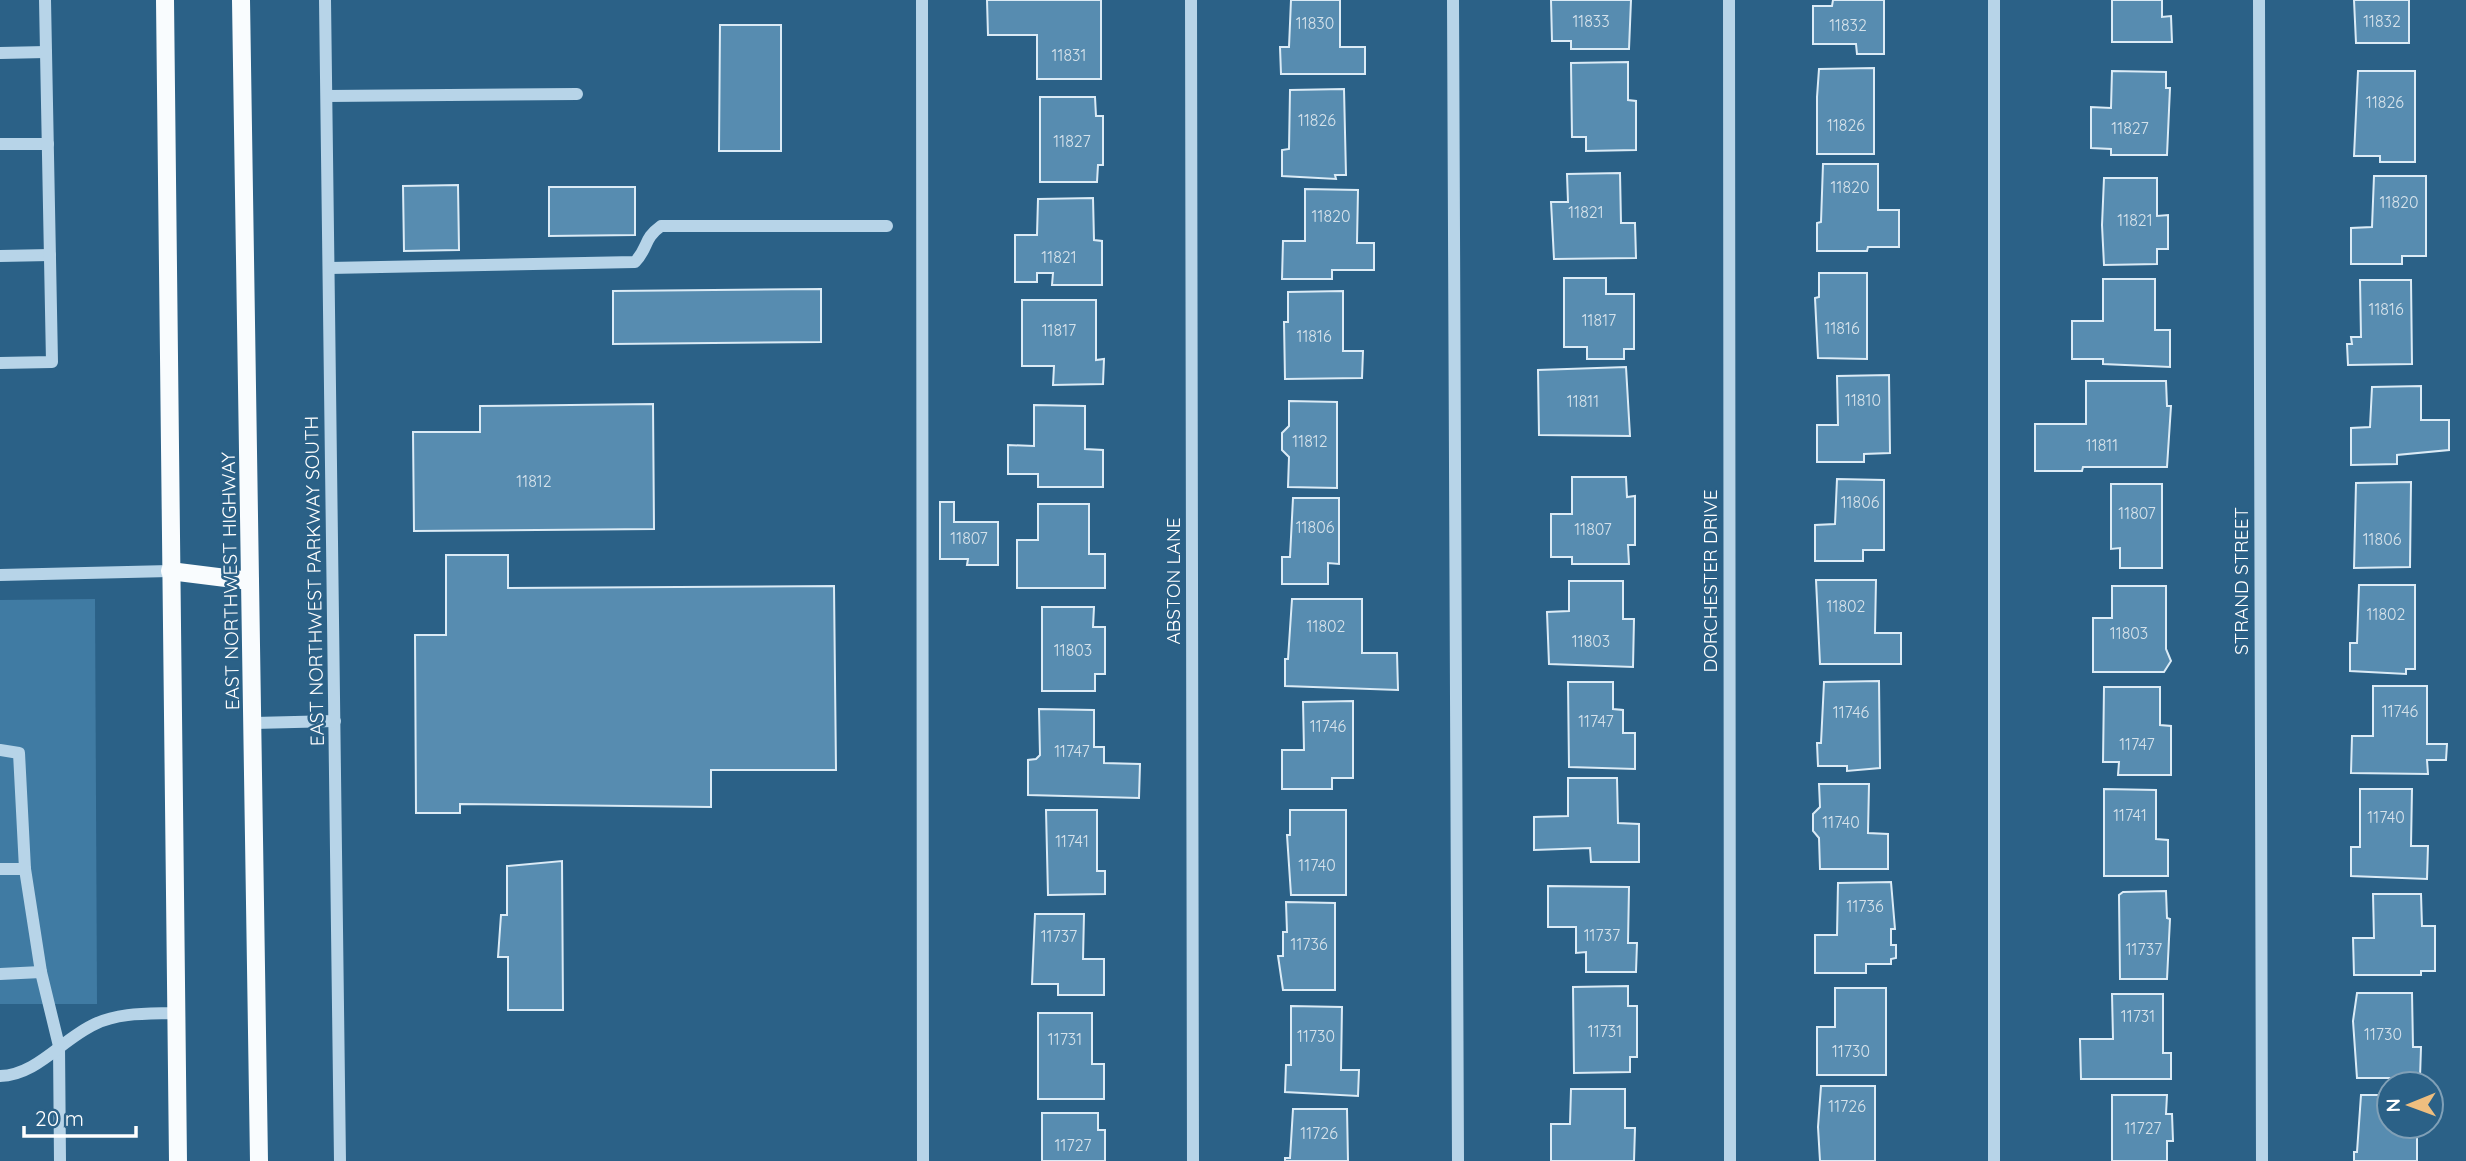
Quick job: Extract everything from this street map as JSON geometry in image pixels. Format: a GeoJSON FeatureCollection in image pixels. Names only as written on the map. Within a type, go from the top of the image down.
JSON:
{"type":"FeatureCollection","features":[{"type":"Feature","properties":{"kind":"main road"},"geometry":{"type":"LineString","coordinates":[[165,0],[178,1161]]}},
{"type":"Feature","properties":{"kind":"main road","name":"EAST NORTHWEST HIGHWAY"},"geometry":{"type":"LineString","coordinates":[[241,0],[259,1161]]}},
{"type":"Feature","properties":{"kind":"main road"},"geometry":{"type":"LineString","coordinates":[[170,571],[250,581]]}},
{"type":"Feature","properties":{"kind":"street"},"geometry":{"type":"LineString","coordinates":[[0,363],[52,362],[45,0]]}},
{"type":"Feature","properties":{"kind":"street","name":"EAST NORTHWEST PARKWAY SOUTH"},"geometry":{"type":"LineString","coordinates":[[325,0],[340,1161]]}},
{"type":"Feature","properties":{"kind":"street"},"geometry":{"type":"LineString","coordinates":[[922,0],[923,1161]]}},
{"type":"Feature","properties":{"kind":"street","name":"ABSTON LANE"},"geometry":{"type":"LineString","coordinates":[[1191,0],[1193,1161]]}},
{"type":"Feature","properties":{"kind":"street"},"geometry":{"type":"LineString","coordinates":[[1453,0],[1458,1161]]}},
{"type":"Feature","properties":{"kind":"street","name":"DORCHESTER DRIVE"},"geometry":{"type":"LineString","coordinates":[[1729,0],[1730,1161]]}},
{"type":"Feature","properties":{"kind":"street"},"geometry":{"type":"LineString","coordinates":[[1994,0],[1994,1161]]}},
{"type":"Feature","properties":{"kind":"street","name":"STRAND STREET"},"geometry":{"type":"LineString","coordinates":[[2259,0],[2262,1161]]}},
{"type":"Feature","properties":{"kind":"street"},"geometry":{"type":"LineString","coordinates":[[0,52],[46,52]]}},
{"type":"Feature","properties":{"kind":"street"},"geometry":{"type":"LineString","coordinates":[[327,96],[577,94]]}},
{"type":"Feature","properties":{"kind":"street"},"geometry":{"type":"LineString","coordinates":[[0,144],[48,144]]}},
{"type":"Feature","properties":{"kind":"street"},"geometry":{"type":"LineString","coordinates":[[329,268],[635,262],[643,254],[650,234],[661,226],[887,226]]}},
{"type":"Feature","properties":{"kind":"street"},"geometry":{"type":"LineString","coordinates":[[0,256],[50,256]]}},
{"type":"Feature","properties":{"kind":"street"},"geometry":{"type":"LineString","coordinates":[[0,575],[170,571]]}},
{"type":"Feature","properties":{"kind":"street"},"geometry":{"type":"LineString","coordinates":[[254,723],[335,721]]}},
{"type":"Feature","properties":{"kind":"street"},"geometry":{"type":"LineString","coordinates":[[0,750],[19,753],[25,869],[41,972],[59,1046],[60,1161]]}},
{"type":"Feature","properties":{"kind":"street"},"geometry":{"type":"LineString","coordinates":[[0,869],[25,869]]}},
{"type":"Feature","properties":{"kind":"street"},"geometry":{"type":"LineString","coordinates":[[0,974],[41,972]]}},
{"type":"Feature","properties":{"kind":"street"},"geometry":{"type":"LineString","coordinates":[[0,1076],[11,1076],[31,1068],[93,1024],[116,1016],[176,1013]]}},
{"type":"Feature","properties":{"kind":"shaded area"},"geometry":{"type":"Polygon","coordinates":[[[95,599],[97,1004],[0,1004],[0,600],[95,599]]]}},
{"type":"Feature","properties":{"kind":"building"},"geometry":{"type":"Polygon","coordinates":[[[987,0],[1101,0],[1101,79],[1037,79],[1037,35],[988,35],[987,0]]]}},
{"type":"Feature","properties":{"kind":"building"},"geometry":{"type":"Polygon","coordinates":[[[1291,0],[1340,0],[1340,47],[1365,47],[1365,74],[1281,74],[1280,47],[1289,47],[1291,0]]]}},
{"type":"Feature","properties":{"kind":"building"},"geometry":{"type":"Polygon","coordinates":[[[1551,0],[1631,0],[1629,49],[1571,49],[1571,41],[1552,41],[1551,0]]]}},
{"type":"Feature","properties":{"kind":"building"},"geometry":{"type":"Polygon","coordinates":[[[1833,0],[1884,0],[1884,54],[1857,54],[1856,44],[1813,44],[1813,6],[1832,6],[1833,0]]]}},
{"type":"Feature","properties":{"kind":"building"},"geometry":{"type":"Polygon","coordinates":[[[2112,0],[2162,0],[2162,17],[2171,16],[2172,42],[2112,42],[2112,0]]]}},
{"type":"Feature","properties":{"kind":"building"},"geometry":{"type":"Polygon","coordinates":[[[2354,0],[2409,0],[2409,43],[2356,43],[2354,0]]]}},
{"type":"Feature","properties":{"kind":"building"},"geometry":{"type":"Polygon","coordinates":[[[720,25],[781,25],[781,151],[719,151],[720,25]]]}},
{"type":"Feature","properties":{"kind":"building"},"geometry":{"type":"Polygon","coordinates":[[[1628,62],[1628,100],[1636,101],[1636,150],[1586,151],[1586,137],[1572,137],[1571,63],[1628,62]]]}},
{"type":"Feature","properties":{"kind":"building"},"geometry":{"type":"Polygon","coordinates":[[[1874,68],[1874,154],[1817,154],[1819,69],[1874,68]]]}},
{"type":"Feature","properties":{"kind":"building"},"geometry":{"type":"Polygon","coordinates":[[[2112,71],[2166,72],[2166,88],[2170,88],[2167,155],[2111,155],[2111,149],[2091,148],[2091,107],[2111,108],[2112,71]]]}},
{"type":"Feature","properties":{"kind":"building"},"geometry":{"type":"Polygon","coordinates":[[[2358,71],[2415,71],[2415,162],[2380,162],[2380,156],[2354,156],[2358,71]]]}},
{"type":"Feature","properties":{"kind":"building"},"geometry":{"type":"Polygon","coordinates":[[[1344,89],[1346,175],[1335,175],[1336,179],[1282,176],[1282,150],[1289,149],[1290,90],[1344,89]]]}},
{"type":"Feature","properties":{"kind":"building"},"geometry":{"type":"Polygon","coordinates":[[[1040,97],[1095,97],[1096,116],[1103,116],[1103,165],[1098,165],[1097,182],[1040,182],[1040,97]]]}},
{"type":"Feature","properties":{"kind":"building"},"geometry":{"type":"Polygon","coordinates":[[[1823,164],[1878,164],[1878,210],[1899,210],[1899,247],[1868,247],[1867,251],[1817,251],[1823,164]]]}},
{"type":"Feature","properties":{"kind":"building"},"geometry":{"type":"Polygon","coordinates":[[[1620,173],[1621,223],[1635,223],[1636,258],[1554,259],[1551,202],[1568,202],[1567,174],[1620,173]]]}},
{"type":"Feature","properties":{"kind":"building"},"geometry":{"type":"Polygon","coordinates":[[[2374,176],[2426,176],[2426,256],[2402,256],[2402,264],[2351,264],[2351,228],[2372,227],[2374,176]]]}},
{"type":"Feature","properties":{"kind":"building"},"geometry":{"type":"Polygon","coordinates":[[[2104,178],[2157,178],[2157,216],[2168,215],[2168,249],[2157,249],[2157,264],[2104,265],[2104,178]]]}},
{"type":"Feature","properties":{"kind":"building"},"geometry":{"type":"Polygon","coordinates":[[[458,185],[459,250],[404,251],[403,186],[458,185]]]}},
{"type":"Feature","properties":{"kind":"building"},"geometry":{"type":"Polygon","coordinates":[[[549,187],[635,187],[635,235],[549,236],[549,187]]]}},
{"type":"Feature","properties":{"kind":"building"},"geometry":{"type":"Polygon","coordinates":[[[1305,189],[1358,190],[1357,243],[1374,243],[1374,270],[1332,270],[1332,279],[1282,279],[1283,241],[1305,241],[1305,189]]]}},
{"type":"Feature","properties":{"kind":"building"},"geometry":{"type":"Polygon","coordinates":[[[1093,198],[1094,240],[1102,241],[1102,285],[1052,285],[1053,273],[1037,273],[1037,282],[1015,282],[1015,235],[1037,235],[1038,199],[1093,198]]]}},
{"type":"Feature","properties":{"kind":"building"},"geometry":{"type":"Polygon","coordinates":[[[1819,273],[1867,273],[1867,359],[1818,358],[1815,298],[1819,297],[1819,273]]]}},
{"type":"Feature","properties":{"kind":"building"},"geometry":{"type":"Polygon","coordinates":[[[1564,278],[1606,278],[1606,294],[1634,294],[1634,349],[1624,349],[1624,359],[1587,359],[1587,347],[1564,347],[1564,278]]]}},
{"type":"Feature","properties":{"kind":"building"},"geometry":{"type":"Polygon","coordinates":[[[2103,279],[2155,279],[2155,330],[2170,330],[2170,367],[2103,364],[2103,359],[2072,359],[2072,321],[2103,321],[2103,279]]]}},
{"type":"Feature","properties":{"kind":"building"},"geometry":{"type":"Polygon","coordinates":[[[2360,280],[2411,280],[2412,364],[2348,365],[2347,344],[2352,344],[2351,337],[2361,337],[2360,280]]]}},
{"type":"Feature","properties":{"kind":"building"},"geometry":{"type":"Polygon","coordinates":[[[821,289],[821,342],[613,344],[613,291],[821,289]]]}},
{"type":"Feature","properties":{"kind":"building"},"geometry":{"type":"Polygon","coordinates":[[[1343,291],[1343,351],[1363,351],[1362,378],[1285,379],[1284,322],[1288,322],[1288,292],[1343,291]]]}},
{"type":"Feature","properties":{"kind":"building"},"geometry":{"type":"Polygon","coordinates":[[[1022,300],[1096,300],[1096,360],[1104,359],[1103,384],[1053,385],[1054,366],[1022,366],[1022,300]]]}},
{"type":"Feature","properties":{"kind":"building"},"geometry":{"type":"Polygon","coordinates":[[[1626,367],[1630,436],[1539,435],[1538,370],[1626,367]]]}},
{"type":"Feature","properties":{"kind":"building"},"geometry":{"type":"Polygon","coordinates":[[[1889,375],[1890,453],[1864,454],[1864,462],[1817,462],[1817,425],[1838,425],[1837,376],[1889,375]]]}},
{"type":"Feature","properties":{"kind":"building"},"geometry":{"type":"Polygon","coordinates":[[[2086,381],[2166,381],[2167,406],[2171,406],[2167,467],[2083,467],[2082,471],[2035,471],[2035,424],[2086,424],[2086,381]]]}},
{"type":"Feature","properties":{"kind":"building"},"geometry":{"type":"Polygon","coordinates":[[[2421,386],[2421,420],[2449,420],[2449,450],[2397,455],[2397,464],[2351,465],[2351,428],[2370,427],[2372,387],[2421,386]]]}},
{"type":"Feature","properties":{"kind":"building"},"geometry":{"type":"Polygon","coordinates":[[[1289,401],[1337,402],[1337,488],[1288,487],[1289,457],[1282,450],[1282,433],[1289,426],[1289,401]]]}},
{"type":"Feature","properties":{"kind":"building"},"geometry":{"type":"Polygon","coordinates":[[[653,404],[654,529],[414,531],[413,432],[480,432],[480,406],[653,404]]]}},
{"type":"Feature","properties":{"kind":"building"},"geometry":{"type":"Polygon","coordinates":[[[1034,405],[1085,406],[1085,449],[1103,450],[1103,487],[1038,487],[1038,474],[1008,474],[1008,445],[1034,446],[1034,405]]]}},
{"type":"Feature","properties":{"kind":"building"},"geometry":{"type":"Polygon","coordinates":[[[1572,477],[1626,477],[1627,497],[1635,496],[1635,545],[1628,545],[1629,564],[1572,564],[1572,557],[1551,557],[1551,514],[1572,514],[1572,477]]]}},
{"type":"Feature","properties":{"kind":"building"},"geometry":{"type":"Polygon","coordinates":[[[1837,479],[1884,480],[1884,550],[1863,550],[1863,561],[1815,561],[1815,525],[1835,524],[1837,479]]]}},
{"type":"Feature","properties":{"kind":"building"},"geometry":{"type":"Polygon","coordinates":[[[2411,482],[2410,567],[2354,568],[2356,483],[2411,482]]]}},
{"type":"Feature","properties":{"kind":"building"},"geometry":{"type":"Polygon","coordinates":[[[2111,484],[2162,484],[2162,568],[2120,568],[2120,548],[2111,549],[2111,484]]]}},
{"type":"Feature","properties":{"kind":"building"},"geometry":{"type":"Polygon","coordinates":[[[1293,498],[1339,498],[1339,564],[1328,563],[1328,584],[1282,584],[1282,557],[1290,557],[1293,498]]]}},
{"type":"Feature","properties":{"kind":"building"},"geometry":{"type":"Polygon","coordinates":[[[940,502],[954,502],[954,522],[998,522],[998,565],[967,565],[968,559],[940,559],[940,502]]]}},
{"type":"Feature","properties":{"kind":"building"},"geometry":{"type":"Polygon","coordinates":[[[1038,504],[1089,504],[1089,554],[1105,554],[1105,588],[1017,588],[1017,540],[1038,540],[1038,504]]]}},
{"type":"Feature","properties":{"kind":"building"},"geometry":{"type":"Polygon","coordinates":[[[446,555],[508,555],[508,588],[834,586],[836,770],[711,770],[711,807],[460,804],[460,813],[416,813],[415,635],[446,635],[446,555]]]}},
{"type":"Feature","properties":{"kind":"building"},"geometry":{"type":"Polygon","coordinates":[[[1816,580],[1876,580],[1875,633],[1901,633],[1901,664],[1820,664],[1816,580]]]}},
{"type":"Feature","properties":{"kind":"building"},"geometry":{"type":"Polygon","coordinates":[[[1569,581],[1623,581],[1623,619],[1634,619],[1633,667],[1549,664],[1547,612],[1569,611],[1569,581]]]}},
{"type":"Feature","properties":{"kind":"building"},"geometry":{"type":"Polygon","coordinates":[[[2359,585],[2415,585],[2415,669],[2406,669],[2406,674],[2350,671],[2350,643],[2357,643],[2359,585]]]}},
{"type":"Feature","properties":{"kind":"building"},"geometry":{"type":"Polygon","coordinates":[[[2112,586],[2166,586],[2166,649],[2171,661],[2164,672],[2093,672],[2093,618],[2112,618],[2112,586]]]}},
{"type":"Feature","properties":{"kind":"building"},"geometry":{"type":"Polygon","coordinates":[[[1292,599],[1362,599],[1362,653],[1397,653],[1398,690],[1285,686],[1285,659],[1288,659],[1292,599]]]}},
{"type":"Feature","properties":{"kind":"building"},"geometry":{"type":"Polygon","coordinates":[[[1042,607],[1094,607],[1093,627],[1105,627],[1105,674],[1095,674],[1095,691],[1042,691],[1042,607]]]}},
{"type":"Feature","properties":{"kind":"building"},"geometry":{"type":"Polygon","coordinates":[[[1879,681],[1880,768],[1847,771],[1847,766],[1818,766],[1817,743],[1821,743],[1824,682],[1879,681]]]}},
{"type":"Feature","properties":{"kind":"building"},"geometry":{"type":"Polygon","coordinates":[[[1568,682],[1613,682],[1613,709],[1623,710],[1623,733],[1635,733],[1635,769],[1569,767],[1568,682]]]}},
{"type":"Feature","properties":{"kind":"building"},"geometry":{"type":"Polygon","coordinates":[[[2373,686],[2427,686],[2427,744],[2447,744],[2446,760],[2427,760],[2428,774],[2351,773],[2352,736],[2373,736],[2373,686]]]}},
{"type":"Feature","properties":{"kind":"building"},"geometry":{"type":"Polygon","coordinates":[[[2104,687],[2160,687],[2160,725],[2171,726],[2171,775],[2118,775],[2119,762],[2103,762],[2104,687]]]}},
{"type":"Feature","properties":{"kind":"building"},"geometry":{"type":"Polygon","coordinates":[[[1353,701],[1353,778],[1332,778],[1332,789],[1282,789],[1282,750],[1304,750],[1303,702],[1353,701]]]}},
{"type":"Feature","properties":{"kind":"building"},"geometry":{"type":"Polygon","coordinates":[[[1039,709],[1094,710],[1094,747],[1104,747],[1104,763],[1140,764],[1139,798],[1028,795],[1028,760],[1036,759],[1040,755],[1039,709]]]}},
{"type":"Feature","properties":{"kind":"building"},"geometry":{"type":"Polygon","coordinates":[[[1568,778],[1617,778],[1618,823],[1639,824],[1639,862],[1591,862],[1590,848],[1534,850],[1534,817],[1568,816],[1568,778]]]}},
{"type":"Feature","properties":{"kind":"building"},"geometry":{"type":"Polygon","coordinates":[[[1819,784],[1869,784],[1868,833],[1888,834],[1888,869],[1820,869],[1819,838],[1813,831],[1813,814],[1820,807],[1819,784]]]}},
{"type":"Feature","properties":{"kind":"building"},"geometry":{"type":"Polygon","coordinates":[[[2104,789],[2156,790],[2156,839],[2168,840],[2168,876],[2104,876],[2104,789]]]}},
{"type":"Feature","properties":{"kind":"building"},"geometry":{"type":"Polygon","coordinates":[[[2360,789],[2412,789],[2411,846],[2428,846],[2427,879],[2351,876],[2351,847],[2360,847],[2360,789]]]}},
{"type":"Feature","properties":{"kind":"building"},"geometry":{"type":"Polygon","coordinates":[[[1046,810],[1097,810],[1097,871],[1105,871],[1105,894],[1048,895],[1046,810]]]}},
{"type":"Feature","properties":{"kind":"building"},"geometry":{"type":"Polygon","coordinates":[[[1290,810],[1346,810],[1346,895],[1291,895],[1287,835],[1290,835],[1290,810]]]}},
{"type":"Feature","properties":{"kind":"building"},"geometry":{"type":"Polygon","coordinates":[[[562,861],[563,1010],[508,1010],[508,957],[498,957],[501,915],[507,915],[507,866],[562,861]]]}},
{"type":"Feature","properties":{"kind":"building"},"geometry":{"type":"Polygon","coordinates":[[[1891,882],[1895,929],[1891,929],[1891,945],[1896,945],[1896,958],[1891,959],[1891,964],[1866,964],[1866,973],[1815,973],[1815,935],[1837,935],[1838,883],[1891,882]]]}},
{"type":"Feature","properties":{"kind":"building"},"geometry":{"type":"Polygon","coordinates":[[[1548,886],[1629,887],[1628,943],[1637,943],[1636,972],[1586,972],[1586,952],[1576,953],[1576,927],[1548,927],[1548,886]]]}},
{"type":"Feature","properties":{"kind":"building"},"geometry":{"type":"Polygon","coordinates":[[[2166,891],[2167,918],[2170,919],[2167,979],[2120,979],[2119,895],[2123,892],[2166,891]]]}},
{"type":"Feature","properties":{"kind":"building"},"geometry":{"type":"Polygon","coordinates":[[[2373,894],[2421,894],[2422,926],[2435,926],[2435,971],[2421,971],[2421,975],[2354,975],[2353,938],[2374,938],[2373,894]]]}},
{"type":"Feature","properties":{"kind":"building"},"geometry":{"type":"Polygon","coordinates":[[[1286,902],[1335,903],[1335,990],[1283,990],[1278,956],[1283,956],[1283,932],[1287,932],[1286,902]]]}},
{"type":"Feature","properties":{"kind":"building"},"geometry":{"type":"Polygon","coordinates":[[[1035,914],[1084,914],[1083,959],[1104,959],[1104,995],[1058,995],[1058,984],[1032,984],[1035,914]]]}},
{"type":"Feature","properties":{"kind":"building"},"geometry":{"type":"Polygon","coordinates":[[[1628,986],[1628,1006],[1637,1006],[1637,1057],[1630,1057],[1630,1072],[1574,1073],[1573,987],[1628,986]]]}},
{"type":"Feature","properties":{"kind":"building"},"geometry":{"type":"Polygon","coordinates":[[[1835,988],[1886,988],[1886,1075],[1817,1075],[1817,1027],[1835,1027],[1835,988]]]}},
{"type":"Feature","properties":{"kind":"building"},"geometry":{"type":"Polygon","coordinates":[[[2357,993],[2412,993],[2413,1047],[2421,1047],[2420,1070],[2375,1070],[2375,1078],[2357,1078],[2353,1021],[2357,993]]]}},
{"type":"Feature","properties":{"kind":"building"},"geometry":{"type":"Polygon","coordinates":[[[2112,994],[2163,994],[2163,1053],[2171,1053],[2171,1079],[2081,1079],[2080,1039],[2113,1039],[2112,994]]]}},
{"type":"Feature","properties":{"kind":"building"},"geometry":{"type":"Polygon","coordinates":[[[1291,1006],[1342,1007],[1341,1070],[1359,1070],[1358,1096],[1285,1092],[1286,1065],[1291,1065],[1291,1006]]]}},
{"type":"Feature","properties":{"kind":"building"},"geometry":{"type":"Polygon","coordinates":[[[1038,1013],[1092,1013],[1092,1064],[1104,1064],[1104,1099],[1038,1099],[1038,1013]]]}},
{"type":"Feature","properties":{"kind":"building"},"geometry":{"type":"Polygon","coordinates":[[[1821,1086],[1875,1086],[1875,1161],[1820,1161],[1818,1127],[1821,1086]]]}},
{"type":"Feature","properties":{"kind":"building"},"geometry":{"type":"Polygon","coordinates":[[[1571,1089],[1625,1089],[1625,1128],[1635,1128],[1634,1161],[1551,1161],[1551,1124],[1570,1124],[1571,1089]]]}},
{"type":"Feature","properties":{"kind":"building"},"geometry":{"type":"Polygon","coordinates":[[[2112,1095],[2167,1095],[2166,1114],[2172,1114],[2173,1141],[2167,1141],[2167,1161],[2112,1161],[2112,1095]]]}},
{"type":"Feature","properties":{"kind":"building"},"geometry":{"type":"Polygon","coordinates":[[[2361,1095],[2375,1095],[2375,1140],[2417,1140],[2417,1161],[2354,1161],[2354,1152],[2357,1152],[2361,1095]]]}},
{"type":"Feature","properties":{"kind":"building"},"geometry":{"type":"Polygon","coordinates":[[[1293,1109],[1347,1109],[1348,1161],[1285,1161],[1285,1158],[1290,1158],[1293,1109]]]}},
{"type":"Feature","properties":{"kind":"building"},"geometry":{"type":"Polygon","coordinates":[[[1042,1113],[1098,1113],[1098,1130],[1105,1130],[1105,1161],[1042,1161],[1042,1113]]]}}]}
